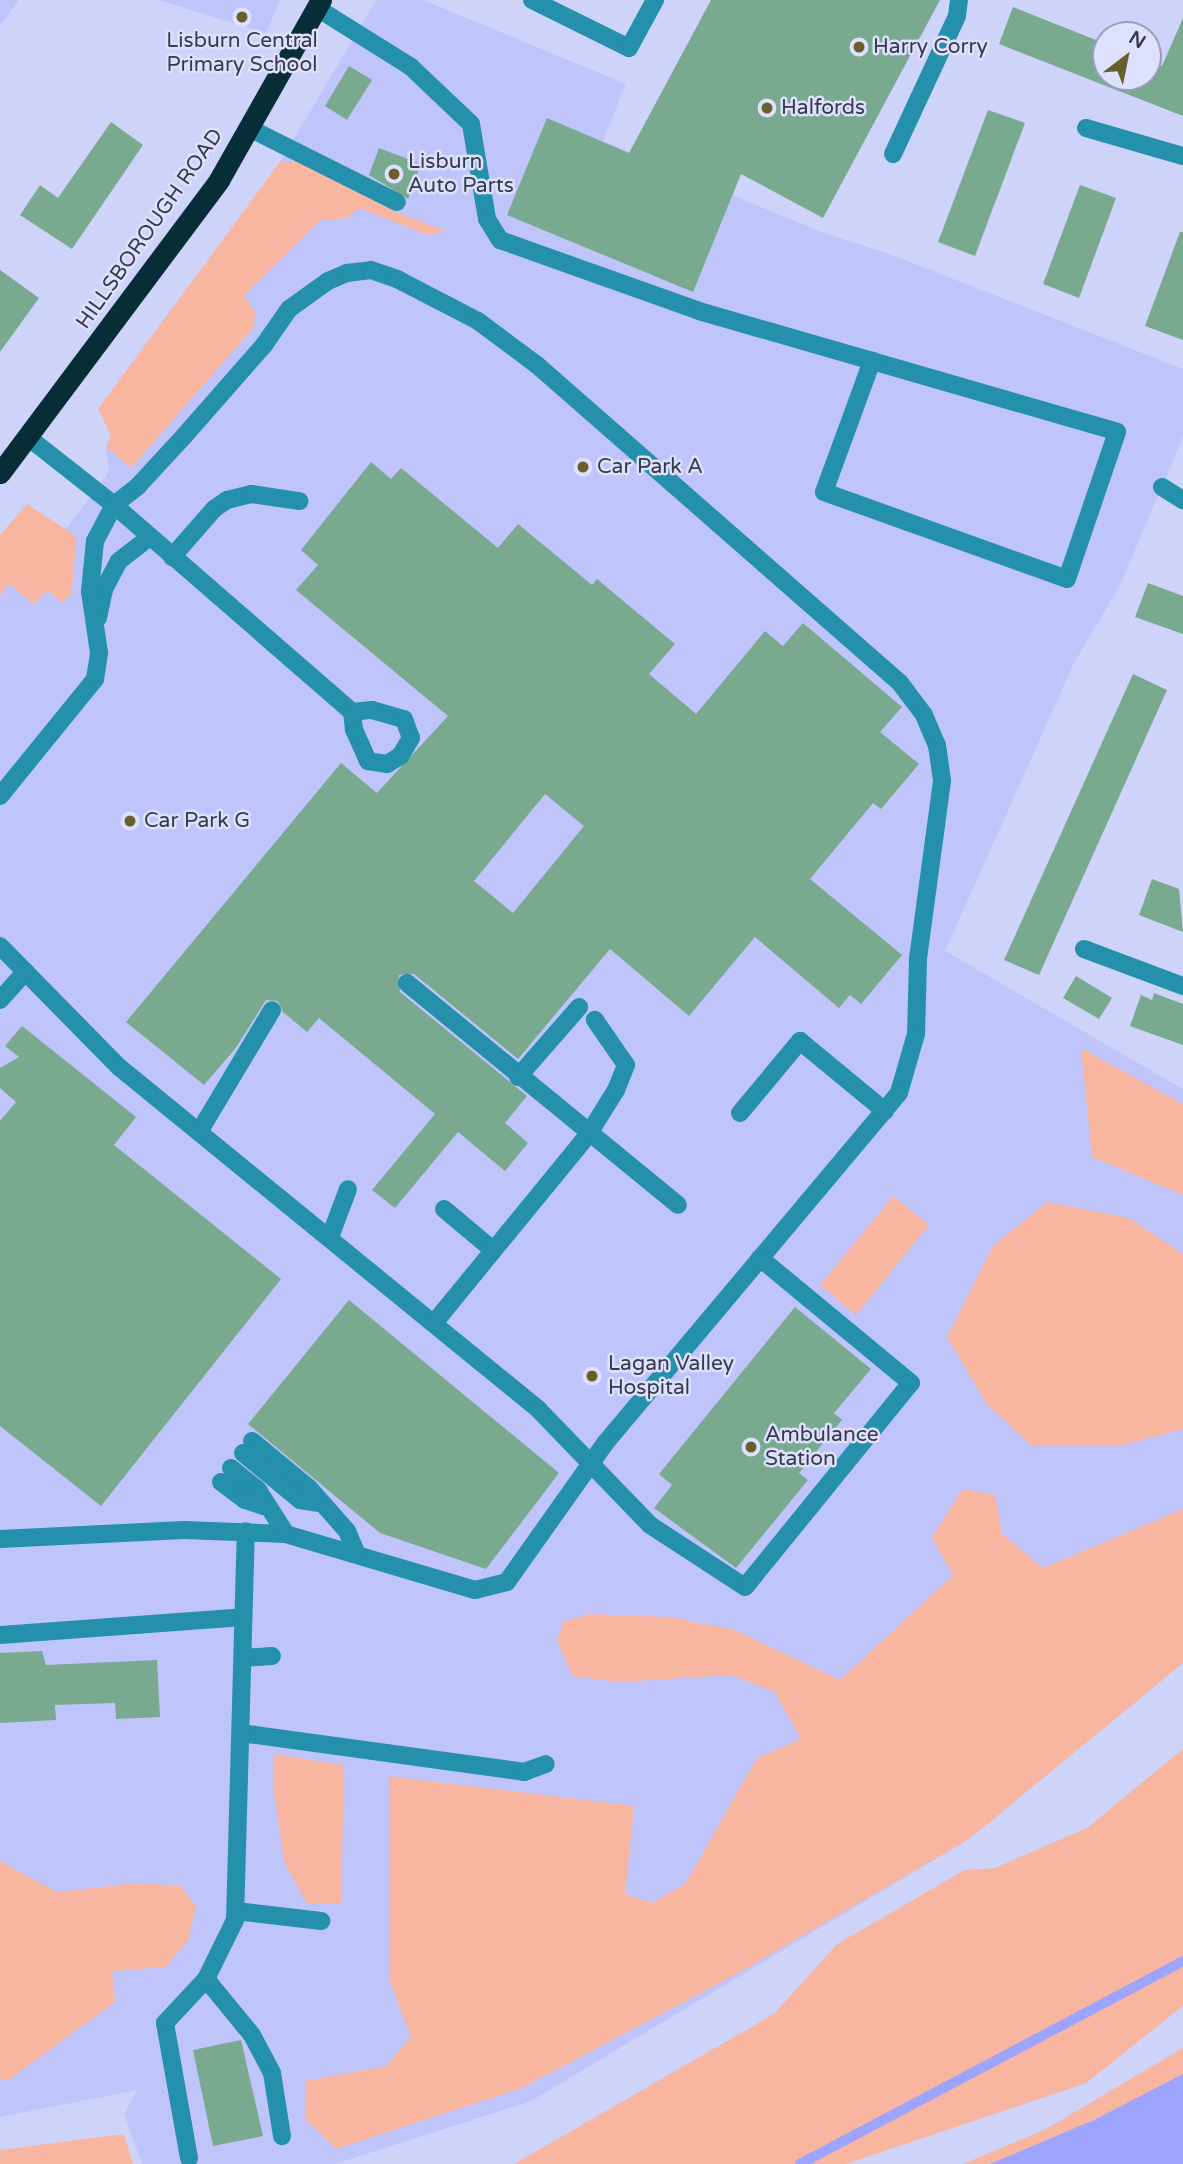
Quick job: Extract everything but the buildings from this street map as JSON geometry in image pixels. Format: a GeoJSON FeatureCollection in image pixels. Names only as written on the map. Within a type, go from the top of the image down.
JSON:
{"type":"FeatureCollection","features":[{"type":"Feature","properties":{"kind":"highway","name":"HILLSBOROUGH ROAD"},"geometry":{"type":"LineString","coordinates":[[0,473],[184,231],[251,129],[319,4]]}},
{"type":"Feature","properties":{"kind":"street"},"geometry":{"type":"LineString","coordinates":[[532,0],[629,48],[655,0]]}},
{"type":"Feature","properties":{"kind":"street"},"geometry":{"type":"LineString","coordinates":[[893,154],[957,16],[959,0]]}},
{"type":"Feature","properties":{"kind":"street"},"geometry":{"type":"LineString","coordinates":[[319,4],[411,67],[471,124],[486,219],[500,240],[699,311],[1117,432],[1067,579],[824,492],[872,362]]}},
{"type":"Feature","properties":{"kind":"street"},"geometry":{"type":"LineString","coordinates":[[1086,128],[1183,156]]}},
{"type":"Feature","properties":{"kind":"street"},"geometry":{"type":"LineString","coordinates":[[251,129],[397,202]]}},
{"type":"Feature","properties":{"kind":"street"},"geometry":{"type":"LineString","coordinates":[[0,796],[95,680],[99,653],[90,591],[95,541],[114,505],[138,486],[185,435],[264,345],[289,309],[347,272],[371,270],[397,279],[478,321],[537,365],[900,683],[924,715],[937,745],[942,781],[939,820],[918,959],[911,1060],[899,1094],[591,1464],[507,1582],[493,1589],[457,1586],[357,1553],[286,1534],[246,1531],[0,1539]]}},
{"type":"Feature","properties":{"kind":"street"},"geometry":{"type":"LineString","coordinates":[[29,438],[114,505],[352,712]]}},
{"type":"Feature","properties":{"kind":"street"},"geometry":{"type":"LineString","coordinates":[[1162,487],[1183,500]]}},
{"type":"Feature","properties":{"kind":"street"},"geometry":{"type":"LineString","coordinates":[[172,557],[214,509],[227,500],[251,494],[299,501]]}},
{"type":"Feature","properties":{"kind":"street"},"geometry":{"type":"LineString","coordinates":[[96,625],[104,589],[119,561],[150,537]]}},
{"type":"Feature","properties":{"kind":"street"},"geometry":{"type":"LineString","coordinates":[[0,946],[119,1068],[330,1237],[538,1409],[650,1525],[745,1587],[911,1383],[760,1258]]}},
{"type":"Feature","properties":{"kind":"street"},"geometry":{"type":"LineString","coordinates":[[1084,949],[1183,986]]}},
{"type":"Feature","properties":{"kind":"street"},"geometry":{"type":"LineString","coordinates":[[0,1000],[25,972]]}},
{"type":"Feature","properties":{"kind":"street"},"geometry":{"type":"LineString","coordinates":[[407,983],[588,1135],[678,1205]]}},
{"type":"Feature","properties":{"kind":"street"},"geometry":{"type":"LineString","coordinates":[[518,1077],[579,1007]]}},
{"type":"Feature","properties":{"kind":"street"},"geometry":{"type":"LineString","coordinates":[[199,1132],[272,1010]]}},
{"type":"Feature","properties":{"kind":"street"},"geometry":{"type":"LineString","coordinates":[[434,1323],[588,1135],[626,1065],[595,1020]]}},
{"type":"Feature","properties":{"kind":"street"},"geometry":{"type":"LineString","coordinates":[[740,1113],[800,1041],[885,1111]]}},
{"type":"Feature","properties":{"kind":"street"},"geometry":{"type":"LineString","coordinates":[[330,1237],[348,1189]]}},
{"type":"Feature","properties":{"kind":"street"},"geometry":{"type":"LineString","coordinates":[[444,1209],[493,1250]]}},
{"type":"Feature","properties":{"kind":"street"},"geometry":{"type":"LineString","coordinates":[[248,1447],[309,1488],[318,1503],[346,1531],[357,1553]]}},
{"type":"Feature","properties":{"kind":"street"},"geometry":{"type":"LineString","coordinates":[[226,1475],[245,1500],[264,1506],[286,1534]]}},
{"type":"Feature","properties":{"kind":"street"},"geometry":{"type":"LineString","coordinates":[[189,2158],[165,2023],[206,1979],[228,1942],[236,1911],[246,1531]]}},
{"type":"Feature","properties":{"kind":"street"},"geometry":{"type":"LineString","coordinates":[[0,1635],[243,1617]]}},
{"type":"Feature","properties":{"kind":"street"},"geometry":{"type":"LineString","coordinates":[[243,1658],[271,1656]]}},
{"type":"Feature","properties":{"kind":"street"},"geometry":{"type":"LineString","coordinates":[[241,1733],[524,1772],[546,1764]]}},
{"type":"Feature","properties":{"kind":"street"},"geometry":{"type":"LineString","coordinates":[[236,1911],[321,1921]]}},
{"type":"Feature","properties":{"kind":"street"},"geometry":{"type":"LineString","coordinates":[[206,1979],[252,2035],[272,2073],[282,2136]]}},
{"type":"Feature","properties":{"kind":"shaded area"},"geometry":{"type":"Polygon","coordinates":[[[0,0],[19,0],[0,26],[0,0]]]}},
{"type":"Feature","properties":{"kind":"shaded area","name":"Lisburn Central Primary School"},"geometry":{"type":"Polygon","coordinates":[[[158,0],[280,0],[266,33],[158,0]]]}},
{"type":"Feature","properties":{"kind":"shaded area","name":"Lagan Valley Hospital"},"geometry":{"type":"Polygon","coordinates":[[[376,0],[423,0],[626,84],[603,141],[821,232],[887,253],[1183,369],[1183,437],[1121,583],[1073,665],[945,951],[1183,1089],[1183,1663],[969,1839],[531,2101],[335,2164],[142,2164],[124,2114],[137,2090],[0,2117],[0,536],[66,529],[109,472],[106,447],[111,435],[98,409],[275,171],[376,0]]]}},
{"type":"Feature","properties":{"kind":"shaded area"},"geometry":{"type":"Polygon","coordinates":[[[280,162],[298,162],[396,212],[446,231],[428,235],[359,208],[348,218],[320,220],[244,295],[255,313],[254,327],[131,468],[106,447],[111,435],[98,409],[280,162]]]}},
{"type":"Feature","properties":{"kind":"shaded area"},"geometry":{"type":"Polygon","coordinates":[[[27,504],[76,536],[72,593],[62,603],[47,590],[34,605],[10,584],[0,595],[0,535],[27,504]]]}},
{"type":"Feature","properties":{"kind":"shaded area"},"geometry":{"type":"Polygon","coordinates":[[[1081,1048],[1183,1104],[1183,1195],[1092,1157],[1081,1048]]]}},
{"type":"Feature","properties":{"kind":"shaded area"},"geometry":{"type":"Polygon","coordinates":[[[893,1196],[929,1225],[856,1315],[820,1285],[893,1196]]]}},
{"type":"Feature","properties":{"kind":"shaded area"},"geometry":{"type":"Polygon","coordinates":[[[1047,1202],[1129,1218],[1183,1254],[1183,1429],[1123,1445],[1032,1446],[987,1404],[947,1337],[993,1246],[1047,1202]]]}},
{"type":"Feature","properties":{"kind":"shaded area"},"geometry":{"type":"Polygon","coordinates":[[[962,1489],[995,1495],[1002,1534],[1043,1568],[1183,1509],[1183,1663],[969,1839],[733,1976],[522,2088],[336,2149],[306,2120],[305,2081],[386,2066],[411,2037],[389,1979],[389,1776],[634,1806],[625,1894],[652,1903],[685,1884],[757,1758],[801,1739],[775,1692],[730,1675],[619,1682],[573,1676],[557,1641],[564,1621],[590,1614],[670,1617],[735,1630],[840,1680],[953,1575],[932,1538],[962,1489]]]}},
{"type":"Feature","properties":{"kind":"shaded area"},"geometry":{"type":"Polygon","coordinates":[[[1183,1749],[1183,2006],[1086,2083],[846,2164],[514,2164],[774,2014],[837,1944],[965,1870],[995,1868],[1087,1828],[1183,1749]]]}},
{"type":"Feature","properties":{"kind":"shaded area"},"geometry":{"type":"Polygon","coordinates":[[[274,1754],[344,1765],[341,1904],[307,1904],[284,1861],[274,1792],[274,1754]]]}},
{"type":"Feature","properties":{"kind":"shaded area"},"geometry":{"type":"Polygon","coordinates":[[[0,1861],[57,1892],[137,1883],[181,1886],[196,1907],[188,1941],[165,1967],[112,1971],[115,2002],[10,2079],[0,2080],[0,1861]]]}},
{"type":"Feature","properties":{"kind":"shaded area"},"geometry":{"type":"Polygon","coordinates":[[[1183,2048],[1183,2076],[1065,2134],[990,2164],[963,2164],[1046,2129],[1183,2048]]]}},
{"type":"Feature","properties":{"kind":"shaded area"},"geometry":{"type":"Polygon","coordinates":[[[124,2134],[133,2164],[0,2164],[0,2150],[124,2134]]]}},
{"type":"Feature","properties":{"kind":"water"},"geometry":{"type":"Polygon","coordinates":[[[1183,2074],[1183,2164],[990,2164],[1094,2120],[1183,2074]]]}},
{"type":"Feature","properties":{"kind":"waterway"},"geometry":{"type":"LineString","coordinates":[[800,2164],[1183,1961]]}},
{"type":"Feature","properties":{"kind":"place","name":"Lisburn Central Primary School"},"geometry":{"type":"Point","coordinates":[242,17]}},
{"type":"Feature","properties":{"kind":"place","name":"Harry Corry"},"geometry":{"type":"Point","coordinates":[859,47]}},
{"type":"Feature","properties":{"kind":"place","name":"Halfords"},"geometry":{"type":"Point","coordinates":[767,108]}},
{"type":"Feature","properties":{"kind":"place","name":"Lisburn Auto Parts"},"geometry":{"type":"Point","coordinates":[394,174]}},
{"type":"Feature","properties":{"kind":"place","name":"Car Park A"},"geometry":{"type":"Point","coordinates":[583,467]}},
{"type":"Feature","properties":{"kind":"place","name":"Car Park G"},"geometry":{"type":"Point","coordinates":[130,821]}},
{"type":"Feature","properties":{"kind":"place","name":"Lagan Valley Hospital"},"geometry":{"type":"Point","coordinates":[592,1376]}},
{"type":"Feature","properties":{"kind":"place","name":"Ambulance Station"},"geometry":{"type":"Point","coordinates":[751,1447]}}]}
